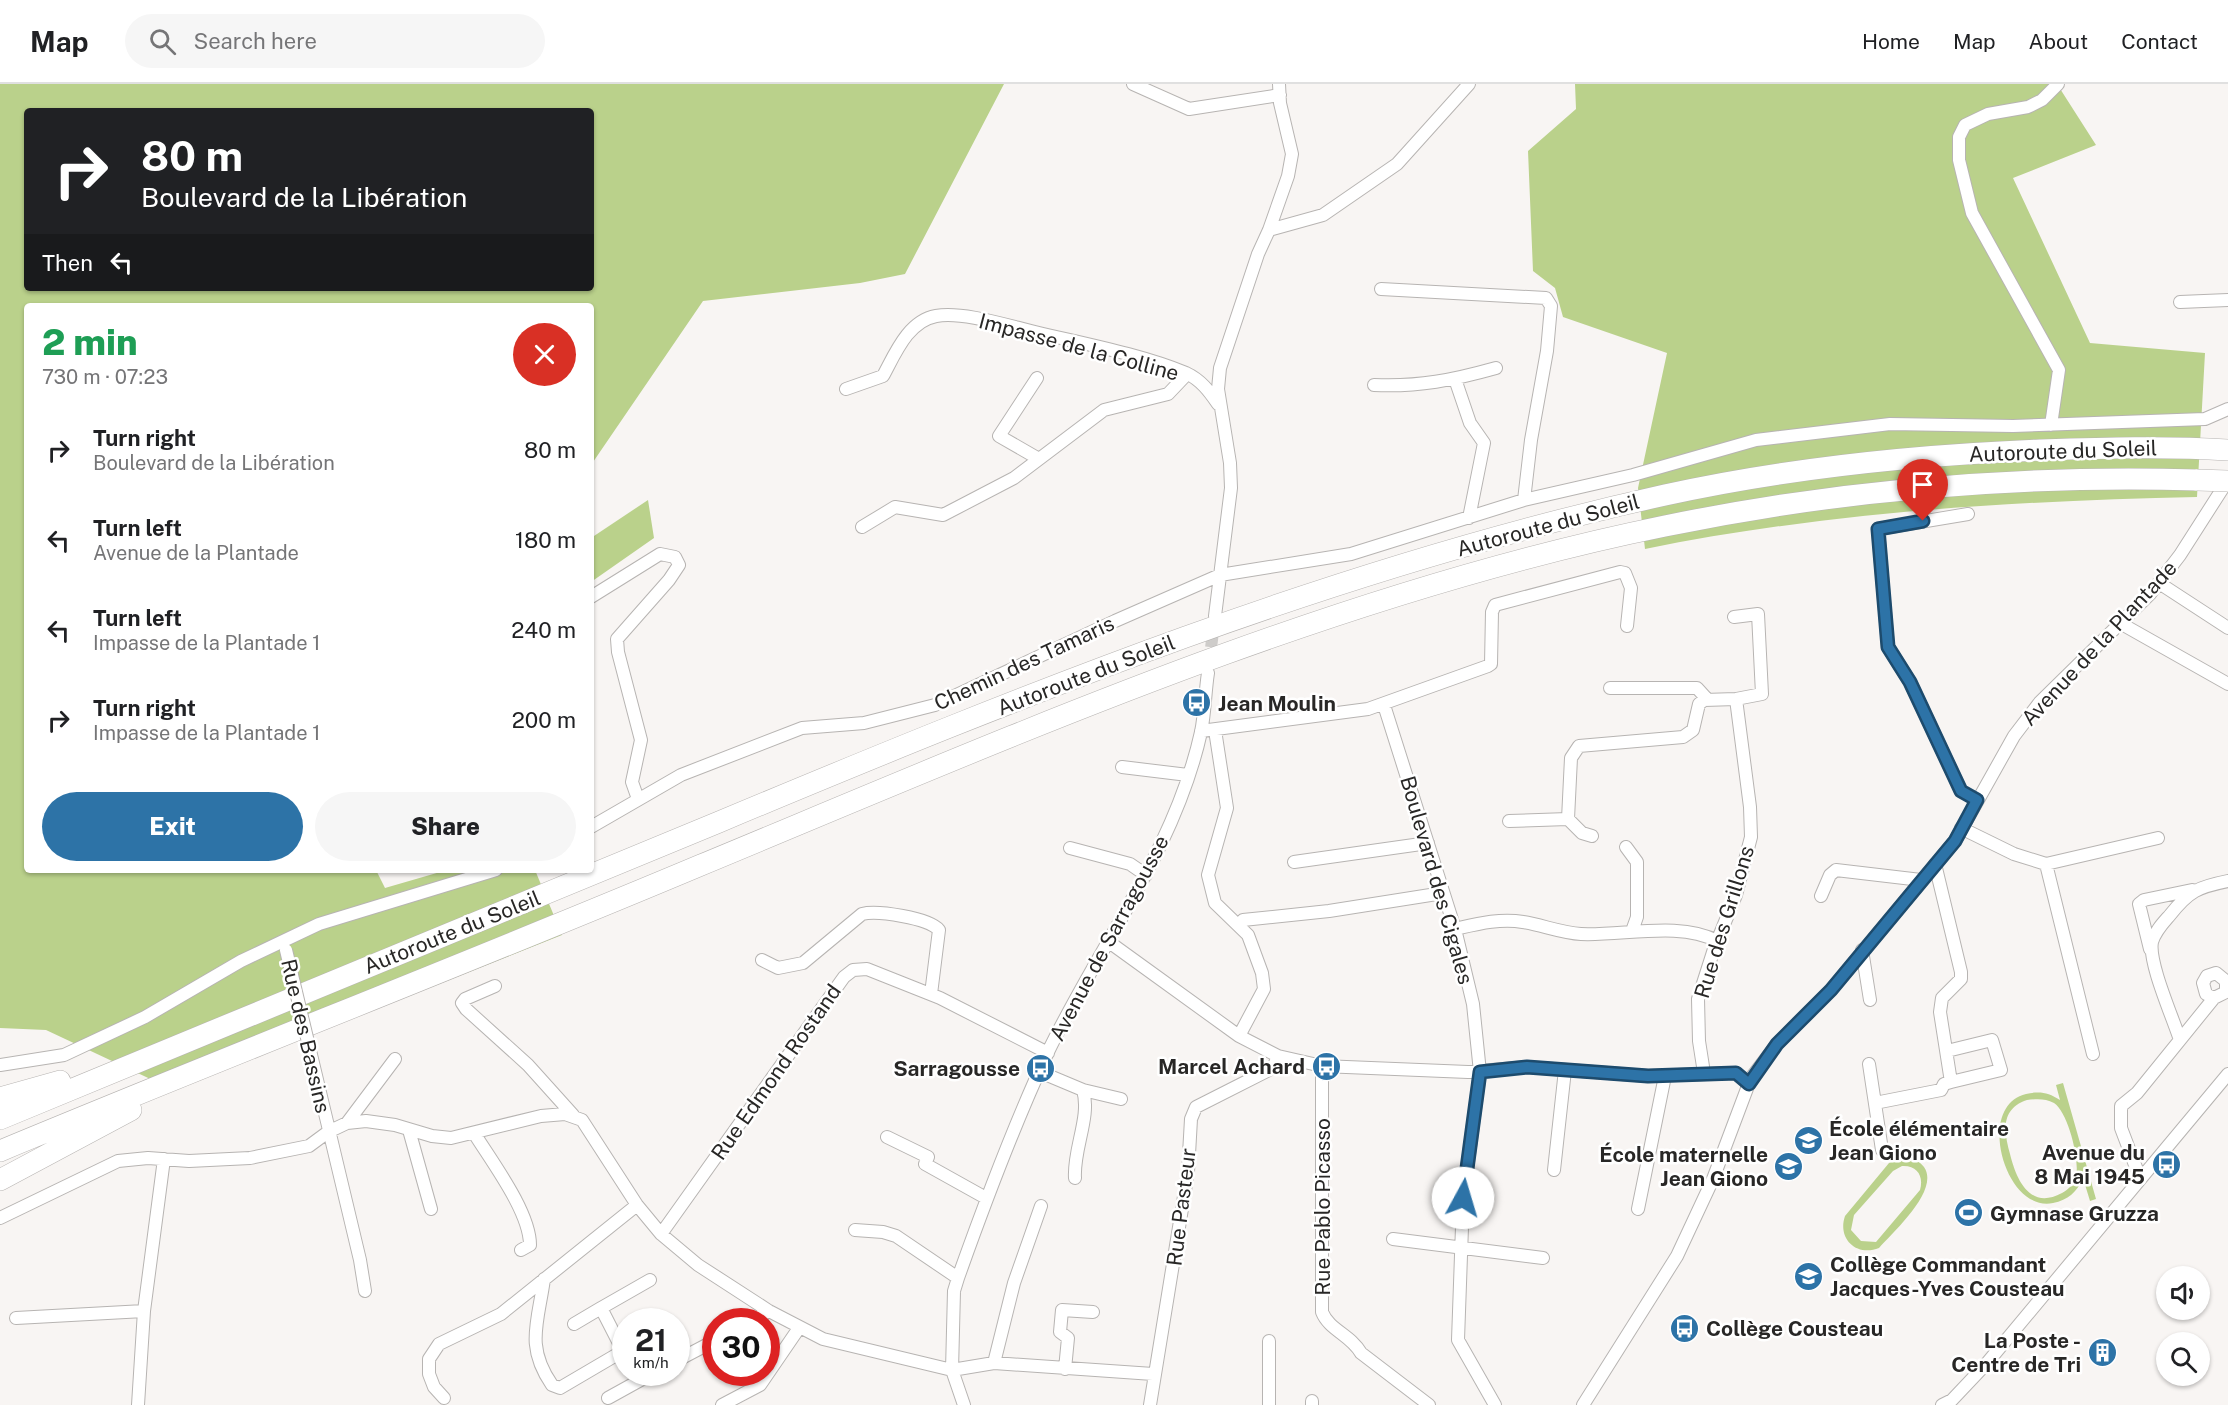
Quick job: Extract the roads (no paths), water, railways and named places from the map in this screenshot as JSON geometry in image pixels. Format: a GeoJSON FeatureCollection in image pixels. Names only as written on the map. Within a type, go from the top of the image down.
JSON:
{"type":"FeatureCollection","features":[{"type":"Feature","properties":{"kind":"highway","name":"Autoroute du Soleil"},"geometry":{"type":"LineString","coordinates":[[594,872],[867,760],[1197,632],[1383,570],[1498,536],[1669,494],[1815,469],[2005,452],[2161,446],[2228,450]]}},
{"type":"Feature","properties":{"kind":"highway","name":"Autoroute du Soleil"},"geometry":{"type":"LineString","coordinates":[[0,1151],[470,961],[910,778],[1218,657],[1366,607],[1509,564],[1666,526],[1907,489],[2007,483],[2228,480]]}},
{"type":"Feature","properties":{"kind":"highway","name":"Autoroute du Soleil"},"geometry":{"type":"LineString","coordinates":[[0,1119],[592,873]]}},
{"type":"Feature","properties":{"kind":"highway"},"geometry":{"type":"LineString","coordinates":[[0,1098],[60,1082],[230,1022]]}},
{"type":"Feature","properties":{"kind":"highway"},"geometry":{"type":"LineString","coordinates":[[0,1180],[241,1053]]}},
{"type":"Feature","properties":{"kind":"street"},"geometry":{"type":"LineString","coordinates":[[1133,84],[1189,108],[1280,89],[1292,154],[1288,176],[1258,254],[1220,368],[1218,389],[1231,488],[1215,616]]}},
{"type":"Feature","properties":{"kind":"street"},"geometry":{"type":"LineString","coordinates":[[1269,230],[1323,215],[1397,164],[1469,84]]}},
{"type":"Feature","properties":{"kind":"street"},"geometry":{"type":"LineString","coordinates":[[2051,425],[2059,370],[1971,213],[1959,160],[1959,137],[1965,125],[1988,114],[2028,107],[2042,100],[2058,84]]}},
{"type":"Feature","properties":{"kind":"street"},"geometry":{"type":"LineString","coordinates":[[1381,289],[1546,298],[1551,306],[1547,351],[1524,500]]}},
{"type":"Feature","properties":{"kind":"street"},"geometry":{"type":"LineString","coordinates":[[2180,302],[2228,300]]}},
{"type":"Feature","properties":{"kind":"street","name":"Impasse de la Colline"},"geometry":{"type":"LineString","coordinates":[[846,389],[883,376],[900,346],[914,328],[936,316],[982,319],[1094,346],[1187,374],[1207,387],[1221,409]]}},
{"type":"Feature","properties":{"kind":"street"},"geometry":{"type":"LineString","coordinates":[[1374,385],[1411,387],[1455,380],[1496,368]]}},
{"type":"Feature","properties":{"kind":"street"},"geometry":{"type":"LineString","coordinates":[[862,527],[895,507],[943,515],[1014,478],[1104,410],[1168,394],[1187,374]]}},
{"type":"Feature","properties":{"kind":"street"},"geometry":{"type":"LineString","coordinates":[[1037,378],[999,436],[1039,459]]}},
{"type":"Feature","properties":{"kind":"street"},"geometry":{"type":"LineString","coordinates":[[1455,380],[1470,423],[1484,443],[1469,518]]}},
{"type":"Feature","properties":{"kind":"street","name":"Chemin des Tamaris"},"geometry":{"type":"LineString","coordinates":[[594,825],[681,775],[802,728],[864,723],[935,705],[1220,575],[1267,566],[1329,559],[1524,500],[1633,475],[1756,440],[1890,424],[2051,425],[2205,419],[2228,409]]}},
{"type":"Feature","properties":{"kind":"street","name":"Avenue de la Plantade"},"geometry":{"type":"LineString","coordinates":[[1583,1405],[1677,1256],[1713,1179],[1749,1084],[1777,1044],[1831,990],[1955,841],[2014,736],[2040,702],[2159,583],[2180,555],[2228,480]]}},
{"type":"Feature","properties":{"kind":"street"},"geometry":{"type":"LineString","coordinates":[[1968,514],[1878,529],[1888,647],[1910,682],[1961,791],[1977,800]]}},
{"type":"Feature","properties":{"kind":"street"},"geometry":{"type":"LineString","coordinates":[[594,595],[660,554],[675,557],[679,565],[669,580],[618,639],[618,652],[641,740],[632,782],[638,799]]}},
{"type":"Feature","properties":{"kind":"street"},"geometry":{"type":"LineString","coordinates":[[1201,731],[1384,705],[1405,695],[1491,664],[1491,612],[1496,604],[1625,573],[1631,588],[1627,626]]}},
{"type":"Feature","properties":{"kind":"street"},"geometry":{"type":"LineString","coordinates":[[2159,583],[2228,628]]}},
{"type":"Feature","properties":{"kind":"street"},"geometry":{"type":"LineString","coordinates":[[1568,819],[1571,758],[1579,746],[1683,737],[1693,730],[1700,704],[1707,699],[1736,699],[1762,694],[1758,614],[1734,617]]}},
{"type":"Feature","properties":{"kind":"street"},"geometry":{"type":"LineString","coordinates":[[2120,623],[2228,684]]}},
{"type":"Feature","properties":{"kind":"street","name":"Avenue de Sarragousse"},"geometry":{"type":"LineString","coordinates":[[952,1370],[954,1291],[986,1198],[1048,1053],[1146,874],[1188,775],[1201,731],[1208,673]]}},
{"type":"Feature","properties":{"kind":"street"},"geometry":{"type":"LineString","coordinates":[[1610,688],[1697,688],[1707,699]]}},
{"type":"Feature","properties":{"kind":"street","name":"Rue des Grillons"},"geometry":{"type":"LineString","coordinates":[[1704,1073],[1699,1041],[1698,999],[1717,941],[1736,895],[1751,837],[1750,807],[1736,699]]}},
{"type":"Feature","properties":{"kind":"street","name":"Boulevard des Cigales"},"geometry":{"type":"LineString","coordinates":[[1384,705],[1455,929],[1473,1005],[1480,1072],[1472,1124],[1460,1249],[1458,1340],[1495,1405]]}},
{"type":"Feature","properties":{"kind":"street"},"geometry":{"type":"LineString","coordinates":[[1215,730],[1227,808],[1208,874],[1208,883],[1215,903],[1248,935],[1264,989],[1239,1035]]}},
{"type":"Feature","properties":{"kind":"street"},"geometry":{"type":"LineString","coordinates":[[1122,767],[1188,775]]}},
{"type":"Feature","properties":{"kind":"street"},"geometry":{"type":"LineString","coordinates":[[1509,821],[1568,819],[1582,833],[1592,837]]}},
{"type":"Feature","properties":{"kind":"street"},"geometry":{"type":"LineString","coordinates":[[1961,828],[2014,854],[2046,864],[2158,838]]}},
{"type":"Feature","properties":{"kind":"street"},"geometry":{"type":"LineString","coordinates":[[1294,862],[1428,843]]}},
{"type":"Feature","properties":{"kind":"street"},"geometry":{"type":"LineString","coordinates":[[1626,847],[1637,862],[1637,917],[1632,931]]}},
{"type":"Feature","properties":{"kind":"street"},"geometry":{"type":"LineString","coordinates":[[1070,848],[1130,864],[1146,874]]}},
{"type":"Feature","properties":{"kind":"street"},"geometry":{"type":"LineString","coordinates":[[1935,864],[1961,972],[1961,979],[1942,998],[1940,1012],[1952,1082]]}},
{"type":"Feature","properties":{"kind":"street"},"geometry":{"type":"LineString","coordinates":[[2046,864],[2093,1054]]}},
{"type":"Feature","properties":{"kind":"street"},"geometry":{"type":"LineString","coordinates":[[1821,896],[1830,875],[1836,870],[1921,880]]}},
{"type":"Feature","properties":{"kind":"street"},"geometry":{"type":"LineString","coordinates":[[0,1065],[64,1056],[96,1042],[284,945],[319,924],[486,873]]}},
{"type":"Feature","properties":{"kind":"street"},"geometry":{"type":"LineString","coordinates":[[2180,1040],[2152,956],[2139,904],[2144,900],[2228,881]]}},
{"type":"Feature","properties":{"kind":"street"},"geometry":{"type":"LineString","coordinates":[[2152,956],[2152,941],[2159,928],[2186,895],[2195,889]]}},
{"type":"Feature","properties":{"kind":"street"},"geometry":{"type":"LineString","coordinates":[[1244,920],[1329,911],[1443,893]]}},
{"type":"Feature","properties":{"kind":"street"},"geometry":{"type":"LineString","coordinates":[[762,960],[778,968],[803,963],[862,914],[871,911],[916,920],[934,924],[939,930],[931,994]]}},
{"type":"Feature","properties":{"kind":"street"},"geometry":{"type":"LineString","coordinates":[[1455,929],[1497,921],[1521,921],[1581,934],[1632,931],[1705,934],[1717,941]]}},
{"type":"Feature","properties":{"kind":"street"},"geometry":{"type":"LineString","coordinates":[[1109,942],[1239,1035],[1278,1056],[1322,1066],[1480,1072],[1527,1067],[1665,1076],[1736,1073],[1749,1084]]}},
{"type":"Feature","properties":{"kind":"street","name":"Rue des Bassins"},"geometry":{"type":"LineString","coordinates":[[284,945],[360,1260],[365,1291]]}},
{"type":"Feature","properties":{"kind":"street"},"geometry":{"type":"LineString","coordinates":[[1862,950],[1870,1000]]}},
{"type":"Feature","properties":{"kind":"street","name":"Rue Edmond Rostand"},"geometry":{"type":"LineString","coordinates":[[661,1234],[844,977],[853,970],[867,969],[931,994],[1048,1053]]}},
{"type":"Feature","properties":{"kind":"street"},"geometry":{"type":"LineString","coordinates":[[495,986],[465,999],[462,1003],[466,1010],[528,1065],[573,1115],[582,1120],[596,1137],[637,1205],[661,1234],[698,1265],[764,1308]]}},
{"type":"Feature","properties":{"kind":"street"},"geometry":{"type":"LineString","coordinates":[[2140,1178],[2121,1128],[2121,1106],[2137,1093],[2214,998]]}},
{"type":"Feature","properties":{"kind":"street"},"geometry":{"type":"LineString","coordinates":[[1875,1103],[1941,1090],[1944,1084],[2001,1070],[1992,1040],[1947,1051]]}},
{"type":"Feature","properties":{"kind":"street","name":"Rue Pasteur"},"geometry":{"type":"LineString","coordinates":[[1150,1405],[1188,1172],[1191,1119],[1196,1107],[1201,1103],[1273,1068],[1278,1056]]}},
{"type":"Feature","properties":{"kind":"street"},"geometry":{"type":"LineString","coordinates":[[347,1124],[395,1059]]}},
{"type":"Feature","properties":{"kind":"street"},"geometry":{"type":"LineString","coordinates":[[1869,1064],[1882,1150]]}},
{"type":"Feature","properties":{"kind":"street","name":"Rue Pablo Picasso"},"geometry":{"type":"LineString","coordinates":[[1322,1066],[1322,1312],[1330,1324],[1354,1341],[1361,1353],[1429,1405]]}},
{"type":"Feature","properties":{"kind":"street"},"geometry":{"type":"LineString","coordinates":[[1554,1170],[1565,1070]]}},
{"type":"Feature","properties":{"kind":"street"},"geometry":{"type":"LineString","coordinates":[[1040,1071],[1083,1090],[1120,1099]]}},
{"type":"Feature","properties":{"kind":"street"},"geometry":{"type":"LineString","coordinates":[[1942,1405],[1953,1400],[1987,1363],[2228,1074]]}},
{"type":"Feature","properties":{"kind":"street"},"geometry":{"type":"LineString","coordinates":[[1638,1209],[1665,1076]]}},
{"type":"Feature","properties":{"kind":"street"},"geometry":{"type":"LineString","coordinates":[[2215,1089],[2228,1082]]}},
{"type":"Feature","properties":{"kind":"street"},"geometry":{"type":"LineString","coordinates":[[1075,1178],[1074,1161],[1086,1101],[1083,1090]]}},
{"type":"Feature","properties":{"kind":"street"},"geometry":{"type":"LineString","coordinates":[[0,1218],[118,1161],[148,1158],[219,1161],[259,1157],[309,1146],[328,1132],[347,1124],[366,1121],[451,1138],[541,1116],[573,1115]]}},
{"type":"Feature","properties":{"kind":"street"},"geometry":{"type":"LineString","coordinates":[[409,1130],[431,1209]]}},
{"type":"Feature","properties":{"kind":"street"},"geometry":{"type":"LineString","coordinates":[[474,1133],[512,1195],[530,1232],[530,1245],[522,1250]]}},
{"type":"Feature","properties":{"kind":"street"},"geometry":{"type":"LineString","coordinates":[[887,1137],[928,1157],[925,1164],[986,1198]]}},
{"type":"Feature","properties":{"kind":"street"},"geometry":{"type":"LineString","coordinates":[[138,1405],[144,1311],[164,1160]]}},
{"type":"Feature","properties":{"kind":"street"},"geometry":{"type":"LineString","coordinates":[[444,1398],[434,1387],[429,1374],[429,1359],[439,1344],[501,1314],[637,1205]]}},
{"type":"Feature","properties":{"kind":"street"},"geometry":{"type":"LineString","coordinates":[[994,1363],[1014,1283],[1041,1206]]}},
{"type":"Feature","properties":{"kind":"street"},"geometry":{"type":"LineString","coordinates":[[855,1230],[883,1232],[896,1236],[958,1278]]}},
{"type":"Feature","properties":{"kind":"street"},"geometry":{"type":"LineString","coordinates":[[1393,1239],[1543,1258]]}},
{"type":"Feature","properties":{"kind":"street"},"geometry":{"type":"LineString","coordinates":[[544,1279],[534,1343],[535,1355],[552,1385],[560,1389],[623,1351],[601,1308]]}},
{"type":"Feature","properties":{"kind":"street"},"geometry":{"type":"LineString","coordinates":[[574,1324],[650,1280]]}},
{"type":"Feature","properties":{"kind":"street"},"geometry":{"type":"LineString","coordinates":[[1065,1369],[1068,1338],[1060,1332],[1062,1310],[1094,1312]]}},
{"type":"Feature","properties":{"kind":"street"},"geometry":{"type":"LineString","coordinates":[[16,1318],[144,1311]]}},
{"type":"Feature","properties":{"kind":"street"},"geometry":{"type":"LineString","coordinates":[[780,1317],[823,1339],[952,1370],[994,1363],[1154,1374]]}},
{"type":"Feature","properties":{"kind":"street"},"geometry":{"type":"LineString","coordinates":[[722,1405],[760,1385],[799,1328]]}},
{"type":"Feature","properties":{"kind":"street"},"geometry":{"type":"LineString","coordinates":[[1269,1341],[1269,1405]]}},
{"type":"Feature","properties":{"kind":"street"},"geometry":{"type":"LineString","coordinates":[[952,1370],[964,1405]]}},
{"type":"Feature","properties":{"kind":"street"},"geometry":{"type":"LineString","coordinates":[[608,1398],[630,1386]]}},
{"type":"Feature","properties":{"kind":"tunnel"},"geometry":{"type":"LineString","coordinates":[[1209,665],[1214,623]]}},
{"type":"Feature","properties":{"kind":"place","name":"Jean Moulin"},"geometry":{"type":"Point","coordinates":[1197,703]}},
{"type":"Feature","properties":{"kind":"place","name":"Marcel Achard"},"geometry":{"type":"Point","coordinates":[1326,1066]}},
{"type":"Feature","properties":{"kind":"place","name":"Sarragousse"},"geometry":{"type":"Point","coordinates":[1041,1068]}},
{"type":"Feature","properties":{"kind":"place","name":"École élémentaire Jean Giono"},"geometry":{"type":"Point","coordinates":[1808,1140]}},
{"type":"Feature","properties":{"kind":"place","name":"Avenue du 8 Mai 1945"},"geometry":{"type":"Point","coordinates":[2166,1164]}},
{"type":"Feature","properties":{"kind":"place","name":"École maternelle Jean Giono"},"geometry":{"type":"Point","coordinates":[1789,1166]}},
{"type":"Feature","properties":{"kind":"place","name":"Gymnase Gruzza"},"geometry":{"type":"Point","coordinates":[1969,1213]}},
{"type":"Feature","properties":{"kind":"place","name":"Collège Commandant Jacques-Yves Cousteau"},"geometry":{"type":"Point","coordinates":[1809,1276]}},
{"type":"Feature","properties":{"kind":"place","name":"Collège Cousteau"},"geometry":{"type":"Point","coordinates":[1685,1328]}},
{"type":"Feature","properties":{"kind":"place","name":"La Poste - Centre de Tri"},"geometry":{"type":"Point","coordinates":[2102,1352]}}]}
